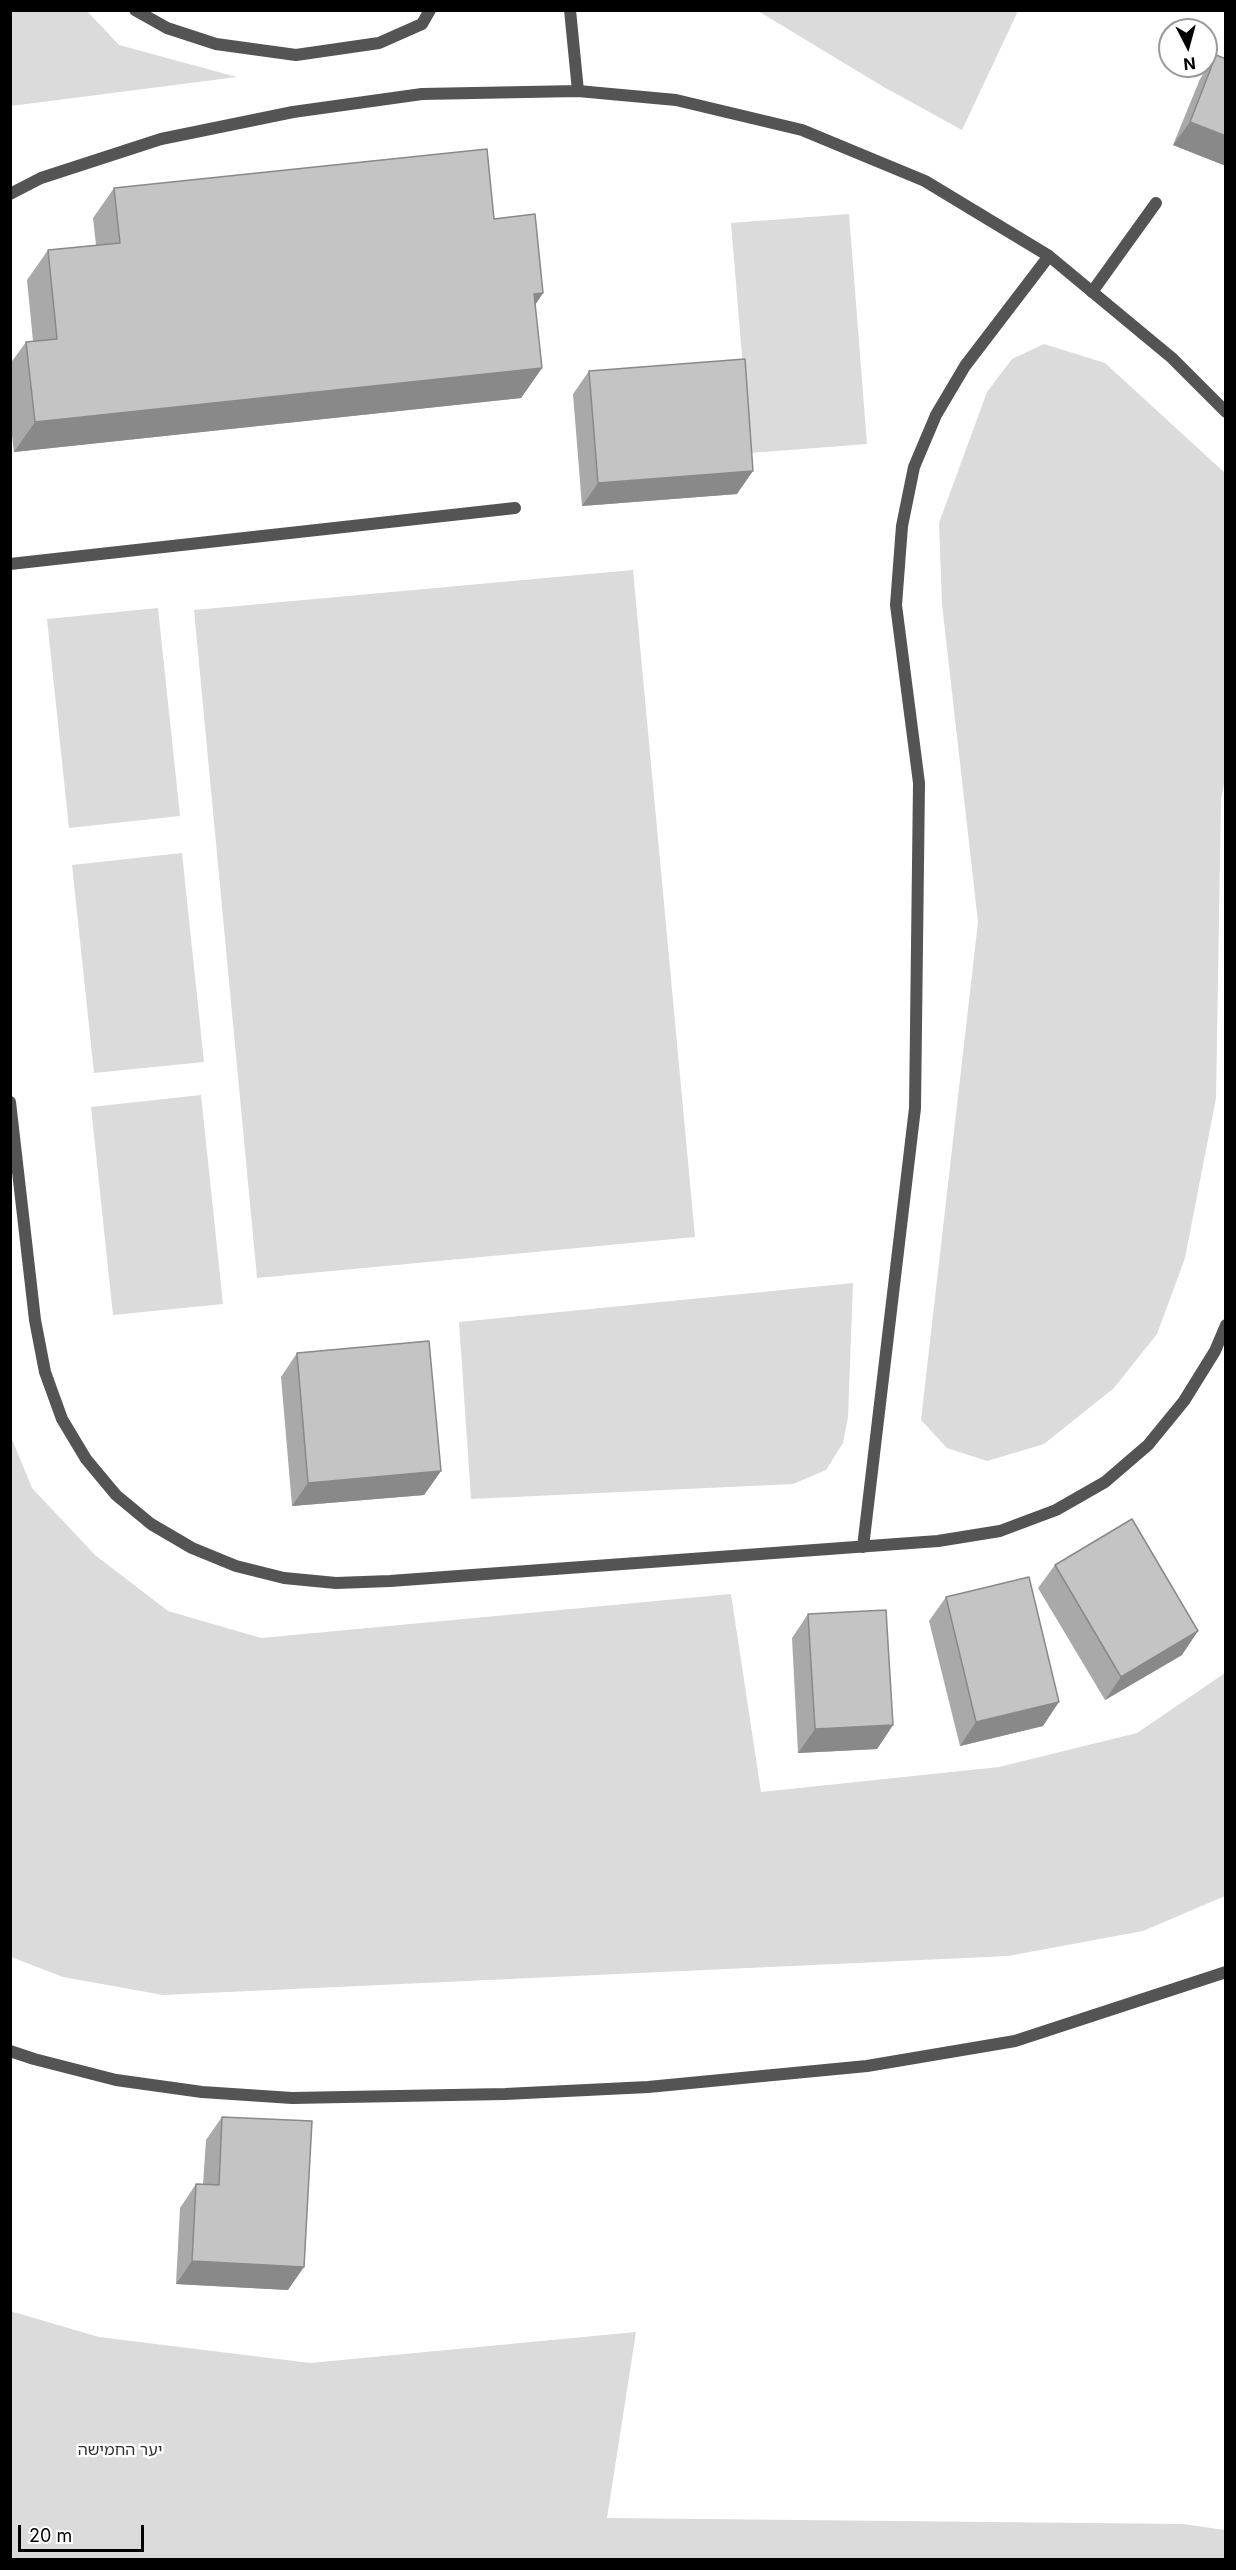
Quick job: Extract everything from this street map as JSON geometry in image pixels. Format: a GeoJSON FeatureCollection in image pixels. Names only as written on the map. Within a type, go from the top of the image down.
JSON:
{"type":"FeatureCollection","features":[{"type":"Feature","properties":{"kind":"street"},"geometry":{"type":"LineString","coordinates":[[135,10],[167,28],[216,44],[296,55],[379,43],[422,24],[430,10]]}},
{"type":"Feature","properties":{"kind":"street"},"geometry":{"type":"LineString","coordinates":[[570,10],[578,91]]}},
{"type":"Feature","properties":{"kind":"street"},"geometry":{"type":"LineString","coordinates":[[10,194],[41,178],[161,139],[293,112],[422,94],[578,91],[676,100],[801,130],[926,181],[1049,256],[1172,358],[1226,412]]}},
{"type":"Feature","properties":{"kind":"street"},"geometry":{"type":"LineString","coordinates":[[1092,292],[1156,203]]}},
{"type":"Feature","properties":{"kind":"street"},"geometry":{"type":"LineString","coordinates":[[863,1546],[915,1108],[920,783],[896,605],[902,526],[914,467],[936,415],[965,366],[1049,256]]}},
{"type":"Feature","properties":{"kind":"street"},"geometry":{"type":"LineString","coordinates":[[10,564],[515,508]]}},
{"type":"Feature","properties":{"kind":"street"},"geometry":{"type":"LineString","coordinates":[[10,1102],[35,1320],[45,1372],[62,1419],[86,1459],[116,1495],[151,1524],[192,1548],[245,1568],[284,1578],[336,1583],[390,1581],[938,1541],[1000,1531],[1056,1510],[1105,1482],[1148,1445],[1184,1401],[1215,1351],[1226,1325]]}},
{"type":"Feature","properties":{"kind":"street"},"geometry":{"type":"LineString","coordinates":[[10,2051],[33,2060],[116,2080],[202,2092],[292,2098],[505,2094],[648,2087],[867,2066],[1015,2041],[1226,1972]]}},
{"type":"Feature","properties":{"kind":"green space"},"geometry":{"type":"Polygon","coordinates":[[[10,11],[87,11],[119,45],[237,77],[11,106],[10,11]]]}},
{"type":"Feature","properties":{"kind":"green space"},"geometry":{"type":"Polygon","coordinates":[[[758,11],[1018,11],[962,130],[882,86],[758,11]]]}},
{"type":"Feature","properties":{"kind":"green space"},"geometry":{"type":"Polygon","coordinates":[[[849,214],[867,444],[750,453],[731,223],[849,214]]]}},
{"type":"Feature","properties":{"kind":"green space"},"geometry":{"type":"Polygon","coordinates":[[[1044,344],[1105,363],[1225,473],[1226,775],[1221,799],[1216,1098],[1185,1258],[1157,1334],[1114,1388],[1044,1444],[987,1461],[947,1448],[921,1420],[978,922],[942,604],[939,523],[987,392],[1012,359],[1044,344]]]}},
{"type":"Feature","properties":{"kind":"green space"},"geometry":{"type":"Polygon","coordinates":[[[633,570],[695,1237],[257,1278],[194,610],[633,570]]]}},
{"type":"Feature","properties":{"kind":"green space"},"geometry":{"type":"Polygon","coordinates":[[[158,608],[180,816],[69,828],[47,619],[158,608]]]}},
{"type":"Feature","properties":{"kind":"green space"},"geometry":{"type":"Polygon","coordinates":[[[182,853],[204,1062],[94,1073],[72,865],[182,853]]]}},
{"type":"Feature","properties":{"kind":"green space"},"geometry":{"type":"Polygon","coordinates":[[[201,1095],[223,1304],[113,1315],[91,1107],[201,1095]]]}},
{"type":"Feature","properties":{"kind":"green space"},"geometry":{"type":"Polygon","coordinates":[[[853,1283],[848,1417],[843,1443],[826,1470],[793,1484],[471,1499],[459,1322],[853,1283]]]}},
{"type":"Feature","properties":{"kind":"green space"},"geometry":{"type":"Polygon","coordinates":[[[11,1437],[32,1488],[95,1555],[168,1611],[261,1638],[731,1594],[761,1792],[999,1767],[1137,1733],[1225,1673],[1225,1896],[1143,1931],[1008,1956],[163,1995],[63,1977],[11,1957],[11,1437]]]}},
{"type":"Feature","properties":{"kind":"green space","name":"יער החמישה"},"geometry":{"type":"Polygon","coordinates":[[[10,2311],[99,2337],[310,2363],[636,2332],[607,2518],[1183,2524],[1225,2530],[1225,2559],[11,2559],[10,2311]]]}},
{"type":"Feature","properties":{"kind":"building"},"geometry":{"type":"Polygon","coordinates":[[[1218,56],[1226,59],[1226,136],[1190,122],[1207,78],[1218,78],[1218,56]]]}},
{"type":"Feature","properties":{"kind":"building"},"geometry":{"type":"Polygon","coordinates":[[[487,149],[494,219],[535,214],[543,293],[534,294],[542,368],[35,422],[26,342],[57,339],[48,250],[120,243],[114,188],[487,149]]]}},
{"type":"Feature","properties":{"kind":"building"},"geometry":{"type":"Polygon","coordinates":[[[745,359],[753,471],[598,483],[589,371],[745,359]]]}},
{"type":"Feature","properties":{"kind":"building"},"geometry":{"type":"Polygon","coordinates":[[[429,1341],[441,1471],[308,1483],[297,1353],[429,1341]]]}},
{"type":"Feature","properties":{"kind":"building"},"geometry":{"type":"Polygon","coordinates":[[[1132,1519],[1198,1631],[1121,1677],[1055,1565],[1132,1519]]]}},
{"type":"Feature","properties":{"kind":"building"},"geometry":{"type":"Polygon","coordinates":[[[1029,1577],[1059,1702],[976,1722],[946,1597],[1029,1577]]]}},
{"type":"Feature","properties":{"kind":"building"},"geometry":{"type":"Polygon","coordinates":[[[886,1610],[893,1725],[815,1729],[808,1614],[886,1610]]]}},
{"type":"Feature","properties":{"kind":"building"},"geometry":{"type":"Polygon","coordinates":[[[222,2117],[312,2121],[304,2267],[192,2261],[196,2184],[219,2185],[222,2117]]]}}]}
